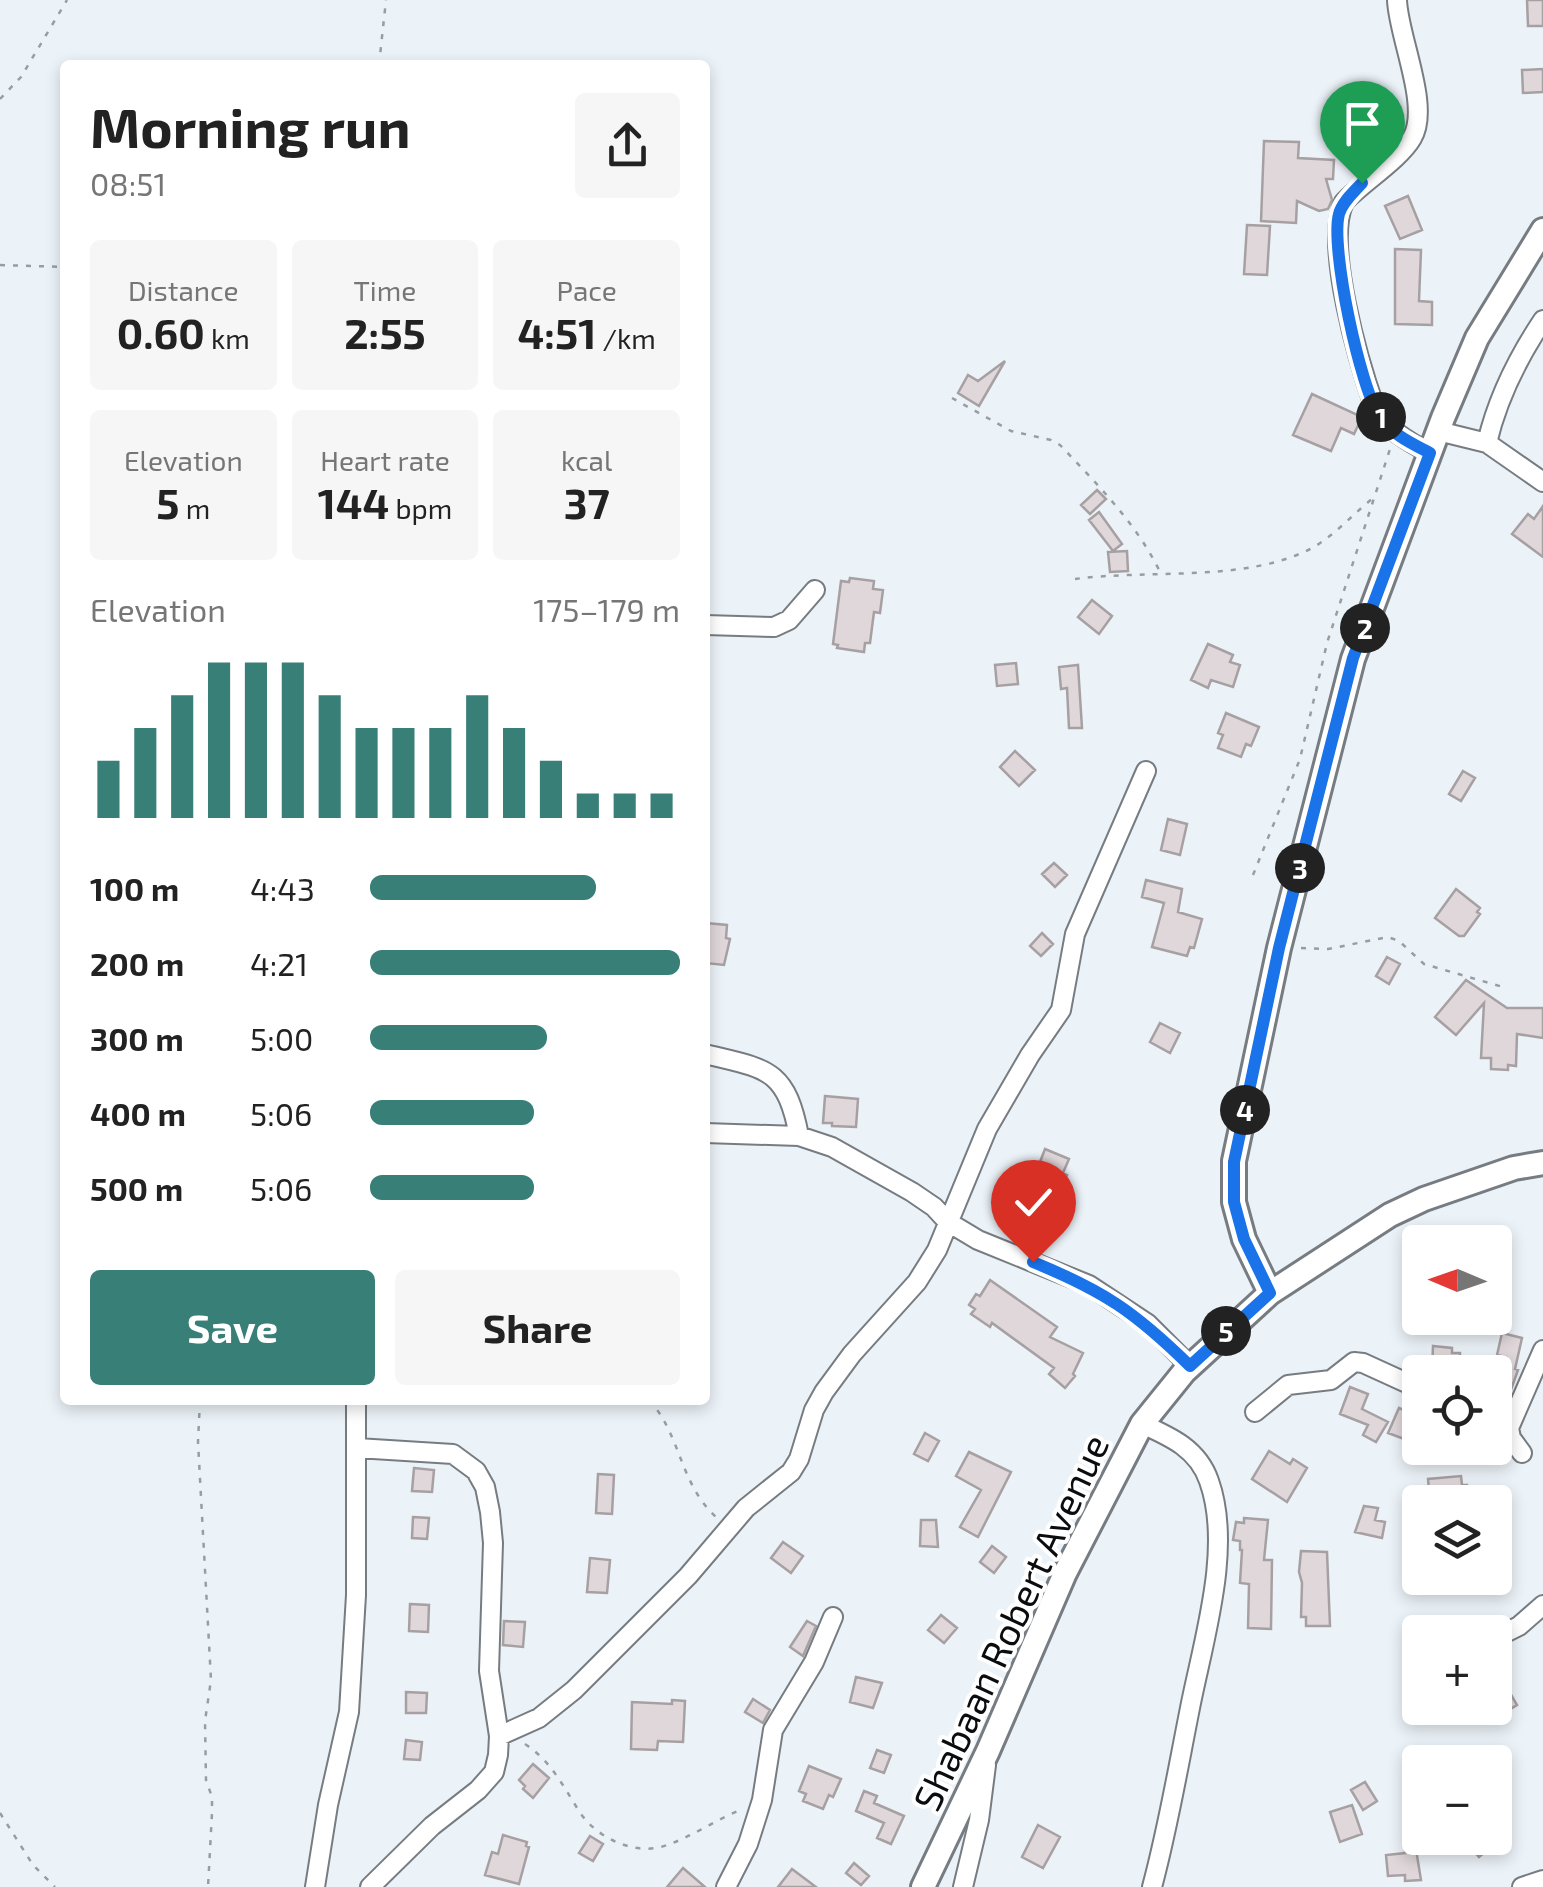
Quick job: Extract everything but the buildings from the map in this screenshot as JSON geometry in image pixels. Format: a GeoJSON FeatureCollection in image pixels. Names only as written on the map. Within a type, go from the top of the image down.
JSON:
{"type":"FeatureCollection","features":[{"type":"Feature","properties":{"kind":"main road"},"geometry":{"type":"LineString","coordinates":[[1270,1293],[1244,1239],[1234,1202],[1234,1162],[1279,948],[1353,658],[1477,338],[1543,230]]}},
{"type":"Feature","properties":{"kind":"main road","name":"Shabaan Robert Avenue"},"geometry":{"type":"LineString","coordinates":[[923,1887],[988,1751],[1065,1573],[1142,1424],[1190,1366],[1300,1270],[1390,1215],[1514,1168],[1543,1163]]}},
{"type":"Feature","properties":{"kind":"street"},"geometry":{"type":"LineString","coordinates":[[1397,0],[1418,118],[1414,136],[1344,202],[1338,214],[1338,250],[1356,345],[1375,408],[1396,433],[1434,442],[1488,443],[1543,482]]}},
{"type":"Feature","properties":{"kind":"street"},"geometry":{"type":"LineString","coordinates":[[1488,443],[1505,391],[1543,320]]}},
{"type":"Feature","properties":{"kind":"street"},"geometry":{"type":"LineString","coordinates":[[710,625],[774,628],[789,620],[815,590]]}},
{"type":"Feature","properties":{"kind":"street"},"geometry":{"type":"LineString","coordinates":[[503,1734],[551,1710],[688,1576],[746,1508],[791,1472],[824,1392],[852,1354],[918,1282],[937,1250],[987,1128],[1061,1010],[1075,934],[1146,771]]}},
{"type":"Feature","properties":{"kind":"street"},"geometry":{"type":"LineString","coordinates":[[710,1055],[758,1067],[774,1076],[794,1109],[799,1136]]}},
{"type":"Feature","properties":{"kind":"street"},"geometry":{"type":"LineString","coordinates":[[710,1134],[799,1136],[832,1147],[934,1207],[948,1222],[978,1240],[1089,1285],[1148,1324],[1190,1366]]}},
{"type":"Feature","properties":{"kind":"street"},"geometry":{"type":"LineString","coordinates":[[1512,1404],[1543,1350]]}},
{"type":"Feature","properties":{"kind":"street"},"geometry":{"type":"LineString","coordinates":[[1255,1412],[1288,1385],[1331,1380],[1354,1362],[1402,1380]]}},
{"type":"Feature","properties":{"kind":"street"},"geometry":{"type":"LineString","coordinates":[[315,1887],[328,1804],[349,1712],[356,1595],[356,1405]]}},
{"type":"Feature","properties":{"kind":"street"},"geometry":{"type":"LineString","coordinates":[[1142,1424],[1176,1438],[1197,1458],[1210,1482],[1216,1522],[1215,1584],[1168,1825],[1152,1887]]}},
{"type":"Feature","properties":{"kind":"street"},"geometry":{"type":"LineString","coordinates":[[1512,1439],[1522,1452]]}},
{"type":"Feature","properties":{"kind":"street"},"geometry":{"type":"LineString","coordinates":[[357,1448],[453,1454],[476,1471],[485,1487],[493,1543],[489,1671],[503,1734],[494,1772],[370,1887]]}},
{"type":"Feature","properties":{"kind":"street"},"geometry":{"type":"LineString","coordinates":[[1512,1630],[1543,1605]]}},
{"type":"Feature","properties":{"kind":"street"},"geometry":{"type":"LineString","coordinates":[[726,1887],[748,1844],[762,1800],[773,1730],[814,1662],[833,1617]]}},
{"type":"Feature","properties":{"kind":"street"},"geometry":{"type":"LineString","coordinates":[[964,1887],[979,1820],[988,1751]]}},
{"type":"Feature","properties":{"kind":"street"},"geometry":{"type":"LineString","coordinates":[[1522,1887],[1543,1880]]}},
{"type":"Feature","properties":{"kind":"path"},"geometry":{"type":"LineString","coordinates":[[0,99],[21,77],[68,0]]}},
{"type":"Feature","properties":{"kind":"path"},"geometry":{"type":"LineString","coordinates":[[380,60],[386,0]]}},
{"type":"Feature","properties":{"kind":"path"},"geometry":{"type":"LineString","coordinates":[[0,265],[60,267]]}},
{"type":"Feature","properties":{"kind":"path"},"geometry":{"type":"LineString","coordinates":[[952,398],[1011,431],[1060,445],[1130,524],[1150,550],[1162,575]]}},
{"type":"Feature","properties":{"kind":"path"},"geometry":{"type":"LineString","coordinates":[[1254,875],[1300,759],[1326,643],[1396,433]]}},
{"type":"Feature","properties":{"kind":"path"},"geometry":{"type":"LineString","coordinates":[[1075,580],[1262,565],[1289,558],[1314,546],[1374,498]]}},
{"type":"Feature","properties":{"kind":"path"},"geometry":{"type":"LineString","coordinates":[[1279,948],[1328,948],[1388,937],[1399,941],[1424,964],[1504,987]]}},
{"type":"Feature","properties":{"kind":"path"},"geometry":{"type":"LineString","coordinates":[[200,1405],[198,1442],[212,1680],[205,1722],[206,1780],[212,1797],[208,1887]]}},
{"type":"Feature","properties":{"kind":"path"},"geometry":{"type":"LineString","coordinates":[[654,1405],[662,1414],[693,1492],[715,1516],[730,1525]]}},
{"type":"Feature","properties":{"kind":"path"},"geometry":{"type":"LineString","coordinates":[[503,1734],[539,1753],[593,1828],[629,1846],[648,1849],[668,1845],[762,1800]]}},
{"type":"Feature","properties":{"kind":"path"},"geometry":{"type":"LineString","coordinates":[[0,1813],[33,1864],[54,1887]]}},
{"type":"Feature","properties":{"kind":"route"},"geometry":{"type":"LineString","coordinates":[[1033,1262],[1089,1285],[1121,1305],[1148,1324],[1190,1366],[1270,1293],[1244,1239],[1234,1202],[1234,1162],[1279,948],[1353,658],[1430,453],[1402,439],[1375,408],[1349,318],[1338,250],[1338,214],[1362,183]]}}]}
